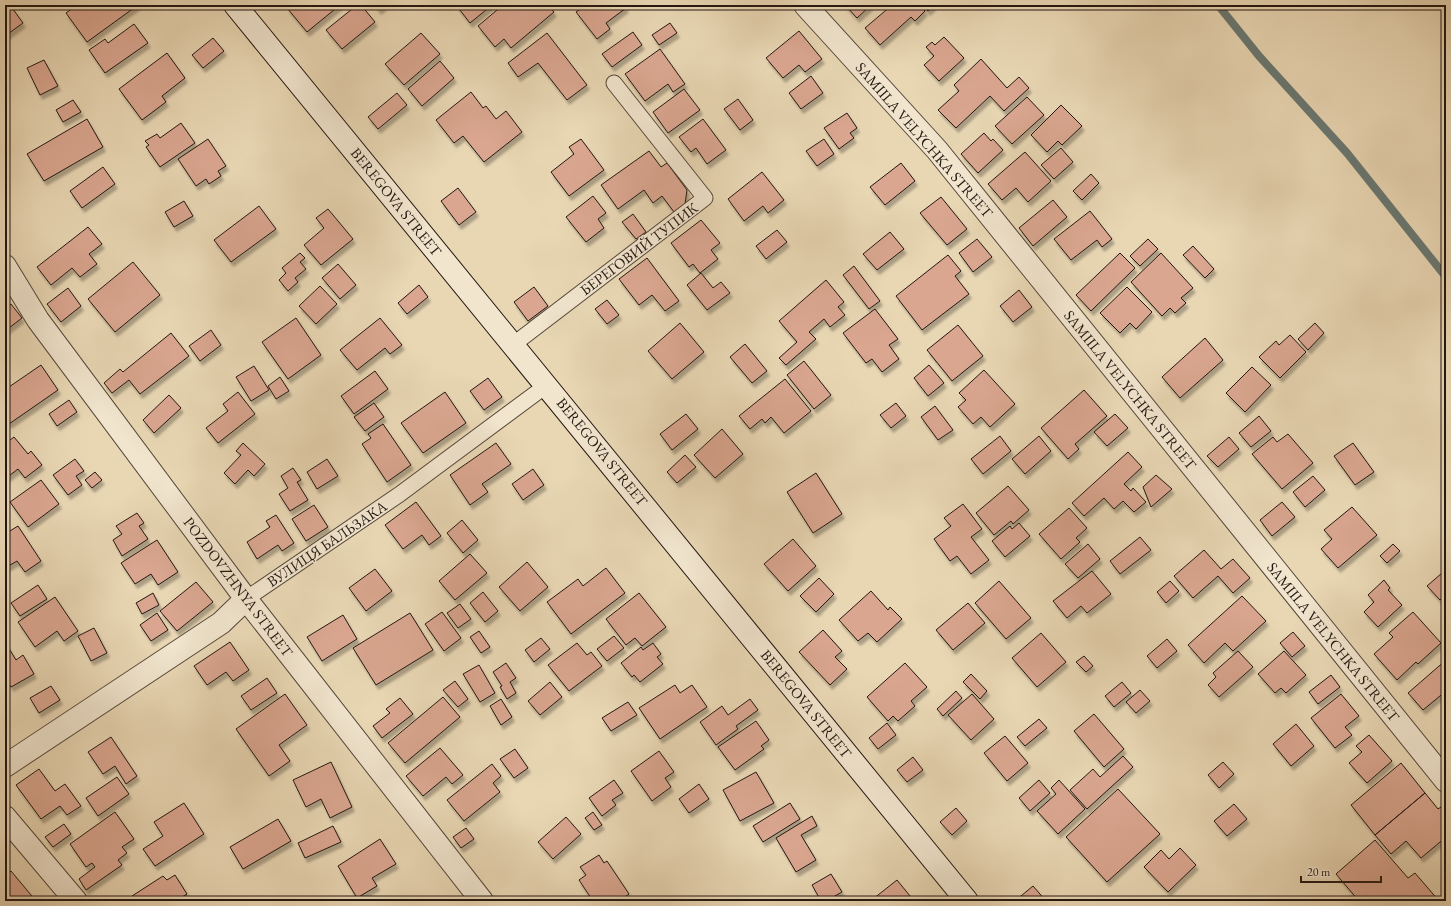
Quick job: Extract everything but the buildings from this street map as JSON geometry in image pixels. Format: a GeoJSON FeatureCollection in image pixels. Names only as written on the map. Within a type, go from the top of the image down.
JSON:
{"type":"FeatureCollection","features":[{"type":"Feature","properties":{"kind":"street","name":"BEREGOVA STREET"},"geometry":{"type":"LineString","coordinates":[[235,5],[514,344],[967,901]]}},
{"type":"Feature","properties":{"kind":"street","name":"SAMIILA VELYCHKA STREET"},"geometry":{"type":"LineString","coordinates":[[806,5],[937,150],[1446,781]]}},
{"type":"Feature","properties":{"kind":"street","name":"POZDOVZHNYA STREET"},"geometry":{"type":"LineString","coordinates":[[5,266],[38,320],[246,599],[482,901]]}},
{"type":"Feature","properties":{"kind":"street","name":"ВУЛИЦЯ БАЛЬЗАКА"},"geometry":{"type":"LineString","coordinates":[[5,766],[221,623],[246,599]]}},
{"type":"Feature","properties":{"kind":"street"},"geometry":{"type":"LineString","coordinates":[[5,817],[76,901]]}},
{"type":"Feature","properties":{"kind":"lane","name":"БЕРЕГОВИЙ ТУПИК"},"geometry":{"type":"LineString","coordinates":[[514,344],[705,198],[614,83]]}},
{"type":"Feature","properties":{"kind":"lane","name":"ВУЛИЦЯ БАЛЬЗАКА"},"geometry":{"type":"LineString","coordinates":[[246,599],[400,494],[547,385]]}},
{"type":"Feature","properties":{"kind":"waterway"},"geometry":{"type":"LineString","coordinates":[[1218,5],[1259,56],[1347,153],[1446,277]]}}]}
